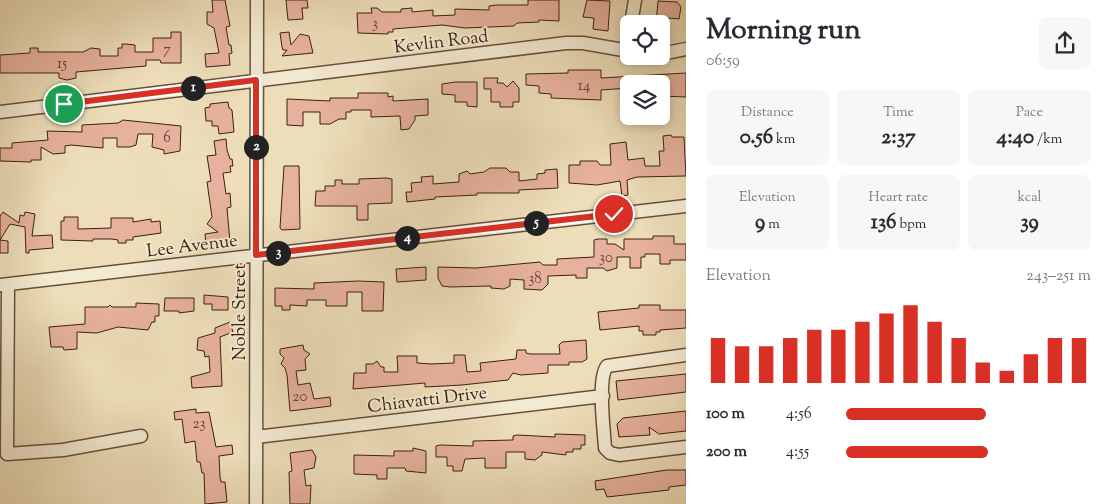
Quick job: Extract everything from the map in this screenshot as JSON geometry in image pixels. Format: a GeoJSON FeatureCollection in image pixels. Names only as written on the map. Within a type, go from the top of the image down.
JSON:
{"type":"FeatureCollection","features":[{"type":"Feature","properties":{"kind":"street","name":"Noble Street"},"geometry":{"type":"LineString","coordinates":[[256,504],[257,0]]}},
{"type":"Feature","properties":{"kind":"street"},"geometry":{"type":"LineString","coordinates":[[633,15],[635,0]]}},
{"type":"Feature","properties":{"kind":"street","name":"Kevlin Road"},"geometry":{"type":"LineString","coordinates":[[0,112],[566,43],[582,42],[620,47]]}},
{"type":"Feature","properties":{"kind":"street"},"geometry":{"type":"LineString","coordinates":[[670,52],[686,49]]}},
{"type":"Feature","properties":{"kind":"street","name":"Lee Avenue"},"geometry":{"type":"LineString","coordinates":[[4,285],[686,206]]}},
{"type":"Feature","properties":{"kind":"street"},"geometry":{"type":"LineString","coordinates":[[4,285],[7,454],[63,450],[141,436]]}},
{"type":"Feature","properties":{"kind":"street"},"geometry":{"type":"LineString","coordinates":[[686,355],[607,366],[604,374],[603,396],[604,448],[610,453],[619,455],[686,447]]}},
{"type":"Feature","properties":{"kind":"street","name":"Chiavatti Drive"},"geometry":{"type":"LineString","coordinates":[[256,437],[603,396]]}},
{"type":"Feature","properties":{"kind":"building"},"geometry":{"type":"Polygon","coordinates":[[[212,0],[225,0],[230,26],[226,27],[232,53],[229,54],[230,65],[206,67],[205,54],[219,53],[214,28],[207,24],[207,12],[213,12],[212,0]]]}},
{"type":"Feature","properties":{"kind":"building"},"geometry":{"type":"Polygon","coordinates":[[[286,0],[307,0],[308,8],[302,8],[303,19],[288,20],[286,0]]]}},
{"type":"Feature","properties":{"kind":"building"},"geometry":{"type":"Polygon","coordinates":[[[528,0],[559,0],[559,21],[539,20],[539,22],[517,23],[514,26],[465,28],[442,25],[393,29],[393,32],[388,32],[388,34],[358,33],[357,13],[372,13],[371,8],[377,8],[382,12],[401,12],[401,9],[412,8],[412,12],[433,10],[433,16],[455,15],[455,9],[489,10],[489,6],[528,5],[528,0]]]}},
{"type":"Feature","properties":{"kind":"building"},"geometry":{"type":"Polygon","coordinates":[[[587,0],[610,1],[608,31],[593,29],[594,18],[583,17],[587,0]]]}},
{"type":"Feature","properties":{"kind":"building"},"geometry":{"type":"Polygon","coordinates":[[[658,1],[677,2],[681,7],[679,19],[670,18],[670,15],[657,15],[658,1]]]}},
{"type":"Feature","properties":{"kind":"building"},"geometry":{"type":"Polygon","coordinates":[[[171,32],[181,32],[181,63],[161,63],[160,60],[146,60],[146,66],[76,72],[76,78],[67,80],[59,78],[59,73],[0,73],[0,55],[30,53],[30,48],[38,48],[38,52],[83,52],[91,48],[100,49],[100,56],[118,56],[118,48],[122,48],[122,44],[135,45],[135,52],[153,52],[153,38],[171,38],[171,32]]]}},
{"type":"Feature","properties":{"kind":"building"},"geometry":{"type":"Polygon","coordinates":[[[289,32],[291,45],[300,34],[309,36],[313,53],[282,56],[287,50],[283,50],[280,33],[289,32]]]}},
{"type":"Feature","properties":{"kind":"building"},"geometry":{"type":"Polygon","coordinates":[[[568,70],[601,70],[601,78],[620,77],[620,89],[601,90],[601,100],[551,98],[551,94],[539,93],[539,86],[526,85],[526,74],[568,73],[568,70]]]}},
{"type":"Feature","properties":{"kind":"building"},"geometry":{"type":"Polygon","coordinates":[[[686,73],[686,97],[670,96],[670,75],[652,75],[686,73]]]}},
{"type":"Feature","properties":{"kind":"building"},"geometry":{"type":"Polygon","coordinates":[[[484,78],[498,78],[497,83],[503,83],[507,87],[513,81],[519,88],[519,102],[513,102],[513,107],[500,107],[500,102],[491,102],[491,89],[484,89],[484,78]]]}},
{"type":"Feature","properties":{"kind":"building"},"geometry":{"type":"Polygon","coordinates":[[[477,82],[477,107],[467,106],[467,102],[455,102],[455,95],[442,94],[442,84],[477,82]]]}},
{"type":"Feature","properties":{"kind":"building"},"geometry":{"type":"Polygon","coordinates":[[[358,93],[388,93],[388,97],[393,96],[393,101],[428,99],[428,115],[415,116],[415,120],[409,129],[401,130],[400,116],[371,117],[371,110],[351,110],[351,112],[346,112],[346,119],[339,119],[330,124],[320,124],[320,112],[303,112],[303,126],[287,125],[287,99],[330,101],[330,98],[358,98],[358,93]]]}},
{"type":"Feature","properties":{"kind":"building"},"geometry":{"type":"Polygon","coordinates":[[[228,102],[229,108],[232,110],[234,132],[219,134],[218,126],[212,126],[212,121],[206,121],[205,108],[210,107],[210,104],[228,102]]]}},
{"type":"Feature","properties":{"kind":"building"},"geometry":{"type":"Polygon","coordinates":[[[123,120],[181,126],[180,151],[164,154],[164,150],[152,147],[153,134],[138,134],[136,145],[130,147],[117,147],[117,138],[103,138],[103,148],[71,145],[65,146],[65,153],[53,154],[41,147],[41,160],[31,160],[31,162],[0,161],[0,148],[12,148],[12,143],[48,140],[47,131],[82,132],[82,125],[118,123],[123,120]]]}},
{"type":"Feature","properties":{"kind":"building"},"geometry":{"type":"Polygon","coordinates":[[[671,135],[672,137],[684,137],[686,176],[637,177],[627,180],[628,195],[622,196],[620,181],[597,185],[569,183],[569,165],[580,165],[580,161],[597,161],[600,165],[611,165],[610,144],[626,142],[628,160],[644,158],[645,166],[660,166],[659,151],[664,151],[663,136],[671,135]]]}},
{"type":"Feature","properties":{"kind":"building"},"geometry":{"type":"Polygon","coordinates":[[[226,139],[227,150],[230,159],[232,159],[233,166],[230,166],[231,172],[223,173],[226,194],[230,193],[231,207],[227,208],[230,242],[206,244],[205,234],[218,232],[207,224],[212,217],[207,182],[211,181],[207,156],[216,155],[214,141],[226,139]]]}},
{"type":"Feature","properties":{"kind":"building"},"geometry":{"type":"Polygon","coordinates":[[[284,166],[299,166],[300,229],[282,230],[280,228],[284,166]]]}},
{"type":"Feature","properties":{"kind":"building"},"geometry":{"type":"Polygon","coordinates":[[[490,168],[506,168],[510,172],[519,172],[519,181],[537,179],[537,174],[545,173],[545,170],[557,169],[558,188],[519,190],[519,193],[477,193],[477,195],[435,197],[435,199],[407,202],[406,192],[412,192],[411,183],[422,182],[421,177],[433,176],[433,184],[459,182],[459,174],[467,171],[470,174],[484,172],[490,168]]]}},
{"type":"Feature","properties":{"kind":"building"},"geometry":{"type":"Polygon","coordinates":[[[359,179],[392,179],[392,203],[368,204],[368,220],[357,220],[357,206],[315,206],[316,191],[325,191],[325,186],[335,186],[335,180],[342,180],[342,184],[359,184],[359,179]]]}},
{"type":"Feature","properties":{"kind":"building"},"geometry":{"type":"Polygon","coordinates":[[[3,212],[19,223],[20,215],[24,216],[25,212],[35,214],[32,236],[52,235],[53,248],[29,250],[29,253],[26,253],[25,227],[10,224],[0,240],[0,216],[3,212]]]}},
{"type":"Feature","properties":{"kind":"building"},"geometry":{"type":"Polygon","coordinates":[[[64,217],[78,217],[78,229],[111,228],[111,218],[133,218],[133,222],[151,219],[151,222],[160,221],[161,233],[133,237],[133,240],[126,240],[126,243],[118,243],[118,240],[112,239],[93,239],[93,241],[61,240],[61,221],[64,221],[64,217]]]}},
{"type":"Feature","properties":{"kind":"building"},"geometry":{"type":"Polygon","coordinates":[[[653,236],[674,236],[674,244],[686,244],[686,260],[670,260],[670,264],[660,264],[660,254],[645,254],[645,257],[641,257],[641,268],[630,268],[630,257],[617,257],[617,268],[607,271],[603,268],[587,268],[587,278],[576,278],[576,275],[548,276],[548,284],[542,290],[524,289],[524,280],[510,279],[510,286],[504,289],[491,288],[491,286],[442,286],[438,278],[438,267],[476,268],[540,262],[543,265],[557,265],[557,259],[594,257],[594,240],[607,239],[607,244],[615,244],[624,250],[624,239],[653,239],[653,236]]]}},
{"type":"Feature","properties":{"kind":"building"},"geometry":{"type":"Polygon","coordinates":[[[0,240],[8,241],[8,253],[0,253],[0,240]]]}},
{"type":"Feature","properties":{"kind":"building"},"geometry":{"type":"Polygon","coordinates":[[[426,267],[426,280],[397,282],[396,269],[426,267]]]}},
{"type":"Feature","properties":{"kind":"building"},"geometry":{"type":"Polygon","coordinates":[[[384,282],[383,311],[362,311],[362,292],[347,292],[347,306],[326,306],[326,300],[307,300],[307,306],[290,305],[290,310],[282,310],[282,306],[275,306],[275,288],[314,289],[314,283],[384,282]]]}},
{"type":"Feature","properties":{"kind":"building"},"geometry":{"type":"Polygon","coordinates":[[[204,295],[228,297],[228,310],[212,310],[212,304],[204,304],[204,295]]]}},
{"type":"Feature","properties":{"kind":"building"},"geometry":{"type":"Polygon","coordinates":[[[165,298],[194,298],[194,311],[179,313],[179,311],[164,311],[165,298]]]}},
{"type":"Feature","properties":{"kind":"building"},"geometry":{"type":"Polygon","coordinates":[[[136,303],[159,304],[159,316],[155,316],[155,322],[152,322],[148,330],[118,327],[97,333],[77,332],[77,349],[64,350],[63,347],[51,347],[49,327],[85,324],[85,307],[108,307],[110,305],[112,307],[136,307],[136,303]]]}},
{"type":"Feature","properties":{"kind":"building"},"geometry":{"type":"Polygon","coordinates":[[[639,305],[660,305],[660,310],[686,310],[686,328],[660,330],[660,332],[656,332],[656,335],[643,335],[643,331],[639,331],[639,326],[600,330],[598,312],[639,308],[639,305]]]}},
{"type":"Feature","properties":{"kind":"building"},"geometry":{"type":"Polygon","coordinates":[[[230,322],[233,332],[220,337],[222,386],[192,388],[191,377],[210,372],[209,356],[205,357],[204,351],[197,350],[198,338],[215,333],[215,328],[230,322]]]}},
{"type":"Feature","properties":{"kind":"building"},"geometry":{"type":"Polygon","coordinates":[[[586,340],[587,359],[582,362],[569,362],[569,365],[548,365],[548,373],[521,375],[513,373],[508,380],[462,385],[425,387],[425,383],[353,389],[354,373],[366,373],[366,364],[373,364],[377,361],[381,367],[384,367],[384,372],[398,372],[397,356],[417,356],[417,363],[431,364],[454,363],[454,355],[465,355],[467,372],[481,371],[480,363],[516,359],[517,350],[526,350],[526,353],[530,354],[560,354],[559,345],[562,342],[586,340]]]}},
{"type":"Feature","properties":{"kind":"building"},"geometry":{"type":"Polygon","coordinates":[[[303,345],[304,350],[310,354],[305,359],[306,370],[296,371],[298,385],[310,383],[314,399],[330,397],[331,406],[290,411],[287,375],[285,368],[281,364],[284,358],[280,354],[280,349],[303,345]]]}},
{"type":"Feature","properties":{"kind":"building"},"geometry":{"type":"Polygon","coordinates":[[[686,374],[686,392],[618,400],[616,381],[686,374]]]}},
{"type":"Feature","properties":{"kind":"building"},"geometry":{"type":"Polygon","coordinates":[[[196,409],[196,413],[209,412],[216,447],[232,445],[233,454],[219,456],[220,477],[221,482],[225,482],[227,502],[205,504],[204,473],[202,473],[200,462],[197,462],[195,441],[185,443],[182,419],[175,420],[174,412],[196,409]]]}},
{"type":"Feature","properties":{"kind":"building"},"geometry":{"type":"Polygon","coordinates":[[[686,411],[686,431],[659,434],[649,427],[650,435],[619,437],[617,424],[623,418],[686,411]]]}},
{"type":"Feature","properties":{"kind":"building"},"geometry":{"type":"Polygon","coordinates":[[[555,434],[585,435],[585,445],[581,445],[581,449],[573,449],[573,452],[566,452],[566,455],[542,452],[542,455],[535,460],[525,459],[525,452],[506,452],[506,468],[485,468],[485,458],[465,459],[462,471],[453,471],[453,466],[447,466],[447,457],[436,457],[436,446],[440,445],[473,446],[473,441],[513,440],[513,436],[517,435],[555,437],[555,434]]]}},
{"type":"Feature","properties":{"kind":"building"},"geometry":{"type":"Polygon","coordinates":[[[413,448],[426,451],[426,473],[406,471],[405,468],[387,468],[387,479],[377,479],[377,475],[354,474],[354,455],[394,456],[394,451],[413,451],[413,448]]]}},
{"type":"Feature","properties":{"kind":"building"},"geometry":{"type":"Polygon","coordinates":[[[312,450],[316,457],[314,468],[304,470],[306,486],[311,485],[310,504],[290,504],[289,472],[292,471],[290,453],[312,450]]]}},
{"type":"Feature","properties":{"kind":"building"},"geometry":{"type":"Polygon","coordinates":[[[667,470],[686,470],[686,485],[669,487],[669,490],[607,497],[604,489],[596,490],[595,481],[667,470]]]}},
{"type":"Feature","properties":{"kind":"route"},"geometry":{"type":"LineString","coordinates":[[64,104],[256,80],[256,255],[614,214]]}}]}
